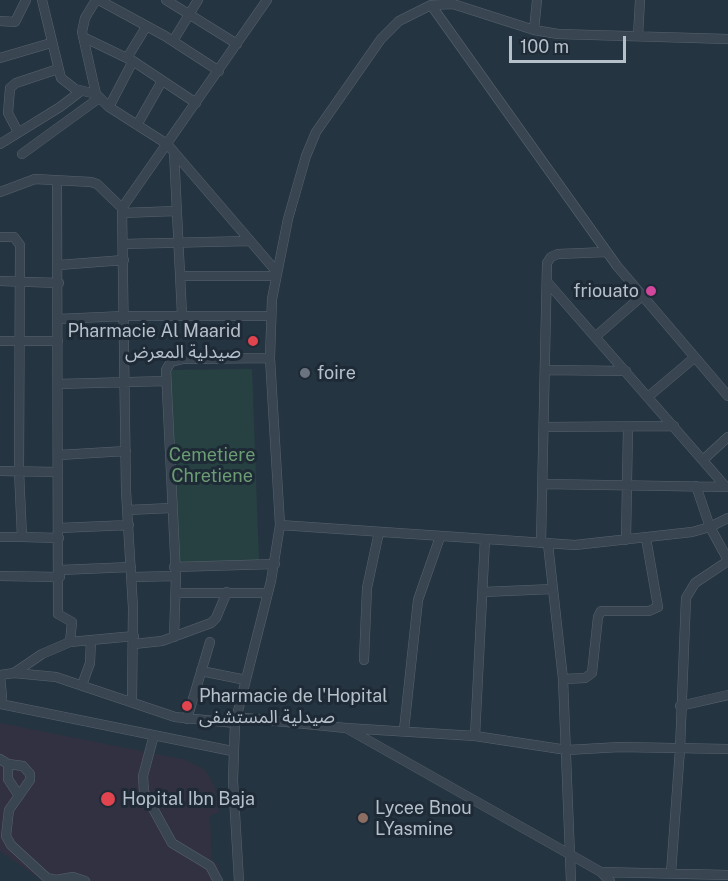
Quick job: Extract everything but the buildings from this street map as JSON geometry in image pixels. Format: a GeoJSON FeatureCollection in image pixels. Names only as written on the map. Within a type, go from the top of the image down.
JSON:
{"type":"FeatureCollection","features":[{"type":"Feature","properties":{"kind":"street"},"geometry":{"type":"LineString","coordinates":[[0,21],[15,22],[26,0]]}},
{"type":"Feature","properties":{"kind":"street"},"geometry":{"type":"LineString","coordinates":[[42,0],[58,69],[66,83],[98,96],[109,107],[167,144],[276,273]]}},
{"type":"Feature","properties":{"kind":"street"},"geometry":{"type":"LineString","coordinates":[[98,96],[83,37],[83,23],[98,0],[173,41],[219,71]]}},
{"type":"Feature","properties":{"kind":"street"},"geometry":{"type":"LineString","coordinates":[[166,0],[237,44]]}},
{"type":"Feature","properties":{"kind":"street"},"geometry":{"type":"LineString","coordinates":[[173,41],[198,0]]}},
{"type":"Feature","properties":{"kind":"street"},"geometry":{"type":"LineString","coordinates":[[534,30],[537,0]]}},
{"type":"Feature","properties":{"kind":"street"},"geometry":{"type":"LineString","coordinates":[[638,36],[640,0]]}},
{"type":"Feature","properties":{"kind":"street"},"geometry":{"type":"LineString","coordinates":[[132,702],[134,640],[126,451],[122,210],[265,1]]}},
{"type":"Feature","properties":{"kind":"street"},"geometry":{"type":"LineString","coordinates":[[239,881],[232,751],[236,720],[275,564],[280,525],[270,358],[270,316],[276,273],[302,169],[316,132],[381,39],[399,21],[431,5],[453,2],[534,30],[558,34],[728,39]]}},
{"type":"Feature","properties":{"kind":"street"},"geometry":{"type":"LineString","coordinates":[[431,5],[606,252],[728,396]]}},
{"type":"Feature","properties":{"kind":"street"},"geometry":{"type":"LineString","coordinates":[[109,107],[146,27]]}},
{"type":"Feature","properties":{"kind":"street"},"geometry":{"type":"LineString","coordinates":[[83,37],[130,60],[196,103]]}},
{"type":"Feature","properties":{"kind":"street"},"geometry":{"type":"LineString","coordinates":[[0,58],[51,43]]}},
{"type":"Feature","properties":{"kind":"street"},"geometry":{"type":"LineString","coordinates":[[18,132],[8,113],[10,88],[16,83],[58,69]]}},
{"type":"Feature","properties":{"kind":"street"},"geometry":{"type":"LineString","coordinates":[[137,125],[162,81]]}},
{"type":"Feature","properties":{"kind":"street"},"geometry":{"type":"LineString","coordinates":[[0,144],[54,111],[81,91]]}},
{"type":"Feature","properties":{"kind":"street"},"geometry":{"type":"LineString","coordinates":[[22,154],[98,96]]}},
{"type":"Feature","properties":{"kind":"street"},"geometry":{"type":"LineString","coordinates":[[174,152],[182,315]]}},
{"type":"Feature","properties":{"kind":"street"},"geometry":{"type":"LineString","coordinates":[[0,192],[30,180],[94,182],[122,210],[176,211]]}},
{"type":"Feature","properties":{"kind":"street"},"geometry":{"type":"LineString","coordinates":[[57,181],[60,574],[58,614],[72,622],[70,642]]}},
{"type":"Feature","properties":{"kind":"street"},"geometry":{"type":"LineString","coordinates":[[0,237],[19,239],[19,471],[22,537]]}},
{"type":"Feature","properties":{"kind":"street"},"geometry":{"type":"LineString","coordinates":[[123,244],[249,241]]}},
{"type":"Feature","properties":{"kind":"street"},"geometry":{"type":"LineString","coordinates":[[571,881],[563,679],[553,589],[545,543],[543,484],[548,263],[554,255],[606,252]]}},
{"type":"Feature","properties":{"kind":"street"},"geometry":{"type":"LineString","coordinates":[[59,265],[124,260]]}},
{"type":"Feature","properties":{"kind":"street"},"geometry":{"type":"LineString","coordinates":[[181,276],[276,273]]}},
{"type":"Feature","properties":{"kind":"street"},"geometry":{"type":"LineString","coordinates":[[0,281],[59,283]]}},
{"type":"Feature","properties":{"kind":"street"},"geometry":{"type":"LineString","coordinates":[[548,283],[727,487]]}},
{"type":"Feature","properties":{"kind":"street"},"geometry":{"type":"LineString","coordinates":[[595,337],[642,296]]}},
{"type":"Feature","properties":{"kind":"street"},"geometry":{"type":"LineString","coordinates":[[58,319],[182,315],[270,316]]}},
{"type":"Feature","properties":{"kind":"street"},"geometry":{"type":"LineString","coordinates":[[0,341],[58,340]]}},
{"type":"Feature","properties":{"kind":"street"},"geometry":{"type":"LineString","coordinates":[[174,637],[176,593],[166,370],[176,360],[270,358]]}},
{"type":"Feature","properties":{"kind":"street"},"geometry":{"type":"LineString","coordinates":[[649,396],[694,358]]}},
{"type":"Feature","properties":{"kind":"street"},"geometry":{"type":"LineString","coordinates":[[546,370],[626,371]]}},
{"type":"Feature","properties":{"kind":"street"},"geometry":{"type":"LineString","coordinates":[[58,384],[166,381]]}},
{"type":"Feature","properties":{"kind":"street"},"geometry":{"type":"LineString","coordinates":[[544,427],[674,426]]}},
{"type":"Feature","properties":{"kind":"street"},"geometry":{"type":"LineString","coordinates":[[626,540],[628,427]]}},
{"type":"Feature","properties":{"kind":"street"},"geometry":{"type":"LineString","coordinates":[[704,459],[728,437]]}},
{"type":"Feature","properties":{"kind":"street"},"geometry":{"type":"LineString","coordinates":[[58,455],[126,451]]}},
{"type":"Feature","properties":{"kind":"street"},"geometry":{"type":"LineString","coordinates":[[0,471],[58,471]]}},
{"type":"Feature","properties":{"kind":"street"},"geometry":{"type":"LineString","coordinates":[[543,484],[727,487]]}},
{"type":"Feature","properties":{"kind":"street"},"geometry":{"type":"LineString","coordinates":[[671,873],[688,592],[695,582],[728,560],[710,527],[696,486]]}},
{"type":"Feature","properties":{"kind":"street"},"geometry":{"type":"LineString","coordinates":[[128,510],[171,508]]}},
{"type":"Feature","properties":{"kind":"street"},"geometry":{"type":"LineString","coordinates":[[280,525],[440,537],[591,544],[646,538],[710,527],[728,518]]}},
{"type":"Feature","properties":{"kind":"street"},"geometry":{"type":"LineString","coordinates":[[0,537],[22,537],[129,525]]}},
{"type":"Feature","properties":{"kind":"street"},"geometry":{"type":"LineString","coordinates":[[364,660],[367,588],[379,532]]}},
{"type":"Feature","properties":{"kind":"street"},"geometry":{"type":"LineString","coordinates":[[404,730],[418,600],[440,537]]}},
{"type":"Feature","properties":{"kind":"street"},"geometry":{"type":"LineString","coordinates":[[563,679],[585,678],[592,674],[598,617],[601,611],[649,612],[658,607],[646,538]]}},
{"type":"Feature","properties":{"kind":"street"},"geometry":{"type":"LineString","coordinates":[[474,736],[485,539]]}},
{"type":"Feature","properties":{"kind":"street"},"geometry":{"type":"LineString","coordinates":[[0,576],[175,572],[275,564]]}},
{"type":"Feature","properties":{"kind":"street"},"geometry":{"type":"LineString","coordinates":[[483,592],[553,589]]}},
{"type":"Feature","properties":{"kind":"street"},"geometry":{"type":"LineString","coordinates":[[14,673],[42,654],[70,642],[134,640],[154,643],[174,637],[213,622],[226,592]]}},
{"type":"Feature","properties":{"kind":"street"},"geometry":{"type":"LineString","coordinates":[[176,593],[268,593]]}},
{"type":"Feature","properties":{"kind":"street"},"geometry":{"type":"LineString","coordinates":[[82,685],[90,663],[91,640]]}},
{"type":"Feature","properties":{"kind":"street"},"geometry":{"type":"LineString","coordinates":[[187,719],[210,642]]}},
{"type":"Feature","properties":{"kind":"street"},"geometry":{"type":"LineString","coordinates":[[201,672],[246,680]]}},
{"type":"Feature","properties":{"kind":"street"},"geometry":{"type":"LineString","coordinates":[[232,751],[0,704],[2,697],[0,676],[14,673],[56,677],[187,719],[404,730],[474,736],[567,750],[620,747],[728,749]]}},
{"type":"Feature","properties":{"kind":"street"},"geometry":{"type":"LineString","coordinates":[[680,706],[728,695]]}},
{"type":"Feature","properties":{"kind":"street"},"geometry":{"type":"LineString","coordinates":[[346,728],[601,872],[610,881]]}},
{"type":"Feature","properties":{"kind":"street"},"geometry":{"type":"LineString","coordinates":[[154,735],[143,776],[144,792],[172,843],[210,866],[218,881]]}},
{"type":"Feature","properties":{"kind":"street"},"geometry":{"type":"LineString","coordinates":[[19,796],[8,780],[4,762],[23,766],[30,774],[30,780],[19,796],[9,810],[6,836],[12,845],[41,873],[56,880],[74,877],[85,881]]}},
{"type":"Feature","properties":{"kind":"street"},"geometry":{"type":"LineString","coordinates":[[601,872],[728,875]]}},
{"type":"Feature","properties":{"kind":"street"},"geometry":{"type":"LineString","coordinates":[[33,881],[41,873]]}},
{"type":"Feature","properties":{"kind":"shaded area","name":"Hopital Ibn Baja"},"geometry":{"type":"Polygon","coordinates":[[[0,723],[186,760],[205,770],[214,785],[219,812],[210,816],[212,861],[218,864],[221,881],[43,881],[0,851],[0,723]]]}},
{"type":"Feature","properties":{"kind":"green space","name":"Cemetiere Chretiene"},"geometry":{"type":"Polygon","coordinates":[[[252,369],[259,561],[172,565],[165,370],[252,369]]]}},
{"type":"Feature","properties":{"kind":"place","name":"friouato"},"geometry":{"type":"Point","coordinates":[651,291]}},
{"type":"Feature","properties":{"kind":"place","name":"Pharmacie Al Maarid صيدلية المعرض"},"geometry":{"type":"Point","coordinates":[253,341]}},
{"type":"Feature","properties":{"kind":"place","name":"foire"},"geometry":{"type":"Point","coordinates":[305,373]}},
{"type":"Feature","properties":{"kind":"place","name":"Pharmacie de l'Hopital صيدلية المستشفى"},"geometry":{"type":"Point","coordinates":[187,706]}},
{"type":"Feature","properties":{"kind":"place","name":"Hopital Ibn Baja"},"geometry":{"type":"Point","coordinates":[108,799]}},
{"type":"Feature","properties":{"kind":"place","name":"Lycee Bnou LYasmine"},"geometry":{"type":"Point","coordinates":[363,818]}}]}
